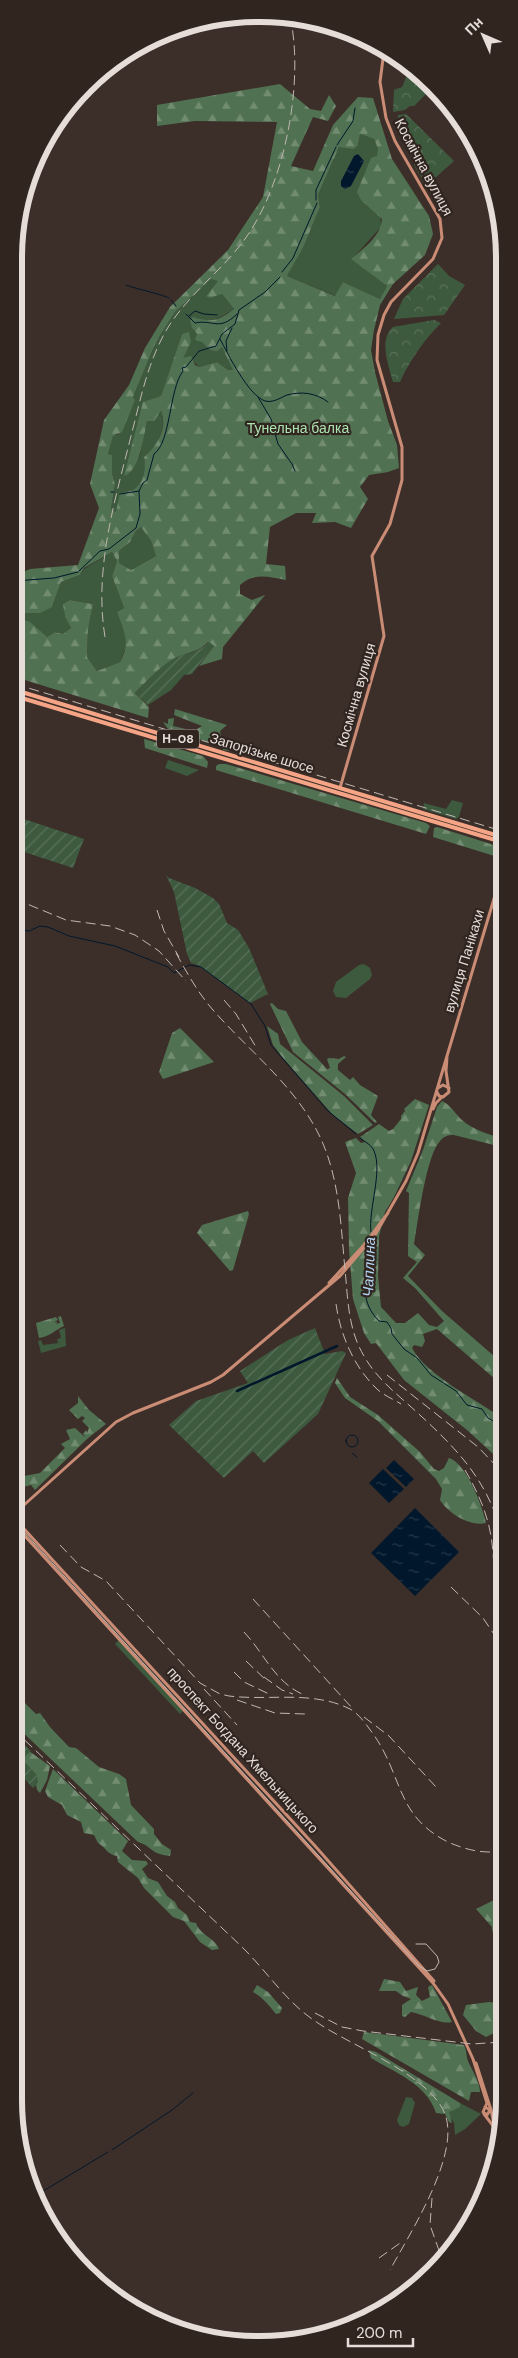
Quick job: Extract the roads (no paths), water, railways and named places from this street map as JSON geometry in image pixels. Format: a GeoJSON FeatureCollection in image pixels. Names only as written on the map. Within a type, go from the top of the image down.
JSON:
{"type":"FeatureCollection","features":[{"type":"Feature","properties":{"kind":"main road","name":"Космічна вулиця"},"geometry":{"type":"LineString","coordinates":[[339,793],[384,636],[372,556],[390,524],[400,496],[402,480],[402,447],[378,360],[378,334],[384,315],[391,302],[433,259],[442,238],[440,219],[395,141],[386,118],[380,82],[383,58]]}},
{"type":"Feature","properties":{"kind":"main road","name":"Запорізьке шосе"},"geometry":{"type":"LineString","coordinates":[[22,692],[142,728],[339,793],[496,840]]}},
{"type":"Feature","properties":{"kind":"main road","name":"Запорізьке шосе"},"geometry":{"type":"LineString","coordinates":[[22,698],[141,734],[340,788],[496,835]]}},
{"type":"Feature","properties":{"kind":"main road"},"geometry":{"type":"LineString","coordinates":[[141,734],[142,728]]}},
{"type":"Feature","properties":{"kind":"main road","name":"вулиця Панікахи"},"geometry":{"type":"LineString","coordinates":[[429,1119],[496,892]]}},
{"type":"Feature","properties":{"kind":"main road","name":"вулиця Панікахи"},"geometry":{"type":"LineString","coordinates":[[447,1057],[446,1071],[449,1089]]}},
{"type":"Feature","properties":{"kind":"main road"},"geometry":{"type":"LineString","coordinates":[[22,1508],[112,1424],[133,1412],[210,1382],[223,1375],[340,1276],[367,1247],[391,1210],[412,1167],[436,1102],[448,1095],[449,1089],[443,1085],[437,1089],[438,1095],[442,1097]]}},
{"type":"Feature","properties":{"kind":"main road","name":"проспект Богдана Хмельницького"},"geometry":{"type":"LineString","coordinates":[[22,1525],[405,1946],[431,1978],[447,2003],[471,2053],[494,2122]]}},
{"type":"Feature","properties":{"kind":"main road","name":"проспект Богдана Хмельницького"},"geometry":{"type":"LineString","coordinates":[[22,1533],[400,1946],[433,1983],[447,2003]]}},
{"type":"Feature","properties":{"kind":"main road","name":"проспект Богдана Хмельницького"},"geometry":{"type":"LineString","coordinates":[[474,2061],[486,2101],[483,2110],[484,2114],[493,2127]]}},
{"type":"Feature","properties":{"kind":"main road"},"geometry":{"type":"LineString","coordinates":[[484,2114],[488,2114],[490,2109],[485,2107]]}},
{"type":"Feature","properties":{"kind":"water"},"geometry":{"type":"Polygon","coordinates":[[[358,154],[364,161],[351,186],[345,189],[341,186],[341,181],[354,156],[358,154]]]}},
{"type":"Feature","properties":{"kind":"water"},"geometry":{"type":"Polygon","coordinates":[[[394,1460],[414,1479],[406,1487],[386,1468],[394,1460]]]}},
{"type":"Feature","properties":{"kind":"water"},"geometry":{"type":"Polygon","coordinates":[[[383,1469],[404,1489],[389,1503],[369,1483],[383,1469]]]}},
{"type":"Feature","properties":{"kind":"water"},"geometry":{"type":"Polygon","coordinates":[[[415,1508],[459,1552],[415,1596],[371,1553],[415,1508]]]}},
{"type":"Feature","properties":{"kind":"waterway"},"geometry":{"type":"LineString","coordinates":[[337,145],[353,121],[355,108]]}},
{"type":"Feature","properties":{"kind":"waterway"},"geometry":{"type":"LineString","coordinates":[[316,200],[316,190],[336,147]]}},
{"type":"Feature","properties":{"kind":"waterway"},"geometry":{"type":"LineString","coordinates":[[282,272],[293,258],[317,203]]}},
{"type":"Feature","properties":{"kind":"waterway"},"geometry":{"type":"LineString","coordinates":[[79,571],[100,551],[109,549],[136,528],[140,514],[139,491],[147,480],[154,454],[160,448],[164,438],[178,379],[183,371],[182,368],[186,367],[199,351],[216,346],[222,334],[235,324],[239,310],[265,292],[280,277]]}},
{"type":"Feature","properties":{"kind":"waterway"},"geometry":{"type":"LineString","coordinates":[[126,285],[169,298]]}},
{"type":"Feature","properties":{"kind":"waterway"},"geometry":{"type":"LineString","coordinates":[[171,300],[176,306]]}},
{"type":"Feature","properties":{"kind":"waterway"},"geometry":{"type":"LineString","coordinates":[[189,316],[195,311],[217,315]]}},
{"type":"Feature","properties":{"kind":"waterway"},"geometry":{"type":"LineString","coordinates":[[186,314],[195,323],[216,324],[221,324],[237,314]]}},
{"type":"Feature","properties":{"kind":"waterway"},"geometry":{"type":"LineString","coordinates":[[227,351],[226,341],[232,328]]}},
{"type":"Feature","properties":{"kind":"waterway"},"geometry":{"type":"LineString","coordinates":[[220,339],[245,383],[265,401],[303,393],[314,395],[328,402]]}},
{"type":"Feature","properties":{"kind":"waterway"},"geometry":{"type":"LineString","coordinates":[[258,397],[271,419],[278,444],[295,471]]}},
{"type":"Feature","properties":{"kind":"waterway"},"geometry":{"type":"LineString","coordinates":[[120,494],[139,491]]}},
{"type":"Feature","properties":{"kind":"waterway"},"geometry":{"type":"LineString","coordinates":[[22,580],[54,578],[78,572]]}},
{"type":"Feature","properties":{"kind":"waterway"},"geometry":{"type":"LineString","coordinates":[[22,930],[29,931],[40,926],[48,927],[69,936],[115,946],[168,967],[174,973],[189,965],[201,967],[251,1004],[265,1026],[271,1045],[328,1111],[356,1134]]}},
{"type":"Feature","properties":{"kind":"waterway","name":"Чаплина"},"geometry":{"type":"LineString","coordinates":[[360,1138],[372,1147],[376,1159],[377,1169],[371,1213],[371,1232]]}},
{"type":"Feature","properties":{"kind":"waterway","name":"Чаплина"},"geometry":{"type":"LineString","coordinates":[[372,1241],[372,1264],[368,1271],[371,1282],[365,1290],[367,1303],[373,1314],[379,1321],[387,1322],[392,1334],[404,1349],[417,1358],[431,1375],[456,1391],[467,1405],[482,1409],[488,1418],[496,1423]]}},
{"type":"Feature","properties":{"kind":"waterway"},"geometry":{"type":"LineString","coordinates":[[237,1391],[337,1346]]}},
{"type":"Feature","properties":{"kind":"waterway"},"geometry":{"type":"LineString","coordinates":[[350,1435],[354,1435],[358,1441],[354,1447],[350,1447],[346,1443],[346,1439],[350,1435]]}},
{"type":"Feature","properties":{"kind":"waterway"},"geometry":{"type":"LineString","coordinates":[[352,1453],[357,1457]]}},
{"type":"Feature","properties":{"kind":"waterway"},"geometry":{"type":"LineString","coordinates":[[112,2150],[172,2110],[193,2093]]}},
{"type":"Feature","properties":{"kind":"waterway"},"geometry":{"type":"LineString","coordinates":[[42,2192],[108,2152]]}},
{"type":"Feature","properties":{"kind":"tram line"},"geometry":{"type":"LineString","coordinates":[[22,1530],[419,1966],[427,1971],[435,1969],[439,1962],[437,1956],[426,1944],[416,1944]]}},
{"type":"Feature","properties":{"kind":"railway"},"geometry":{"type":"LineString","coordinates":[[105,637],[102,587],[107,537],[145,383],[154,355],[167,329],[193,295],[242,243],[257,220],[269,194],[280,165],[292,103],[295,72],[291,25]]}},
{"type":"Feature","properties":{"kind":"railway"},"geometry":{"type":"LineString","coordinates":[[22,686],[496,829]]}},
{"type":"Feature","properties":{"kind":"railway"},"geometry":{"type":"LineString","coordinates":[[22,902],[66,920],[110,926],[135,935],[159,951],[186,981]]}},
{"type":"Feature","properties":{"kind":"railway"},"geometry":{"type":"LineString","coordinates":[[157,910],[164,931],[179,957]]}},
{"type":"Feature","properties":{"kind":"railway"},"geometry":{"type":"LineString","coordinates":[[176,953],[193,983],[208,1003],[286,1086],[311,1120],[321,1139],[333,1173],[353,1329],[359,1347],[368,1363],[379,1377],[426,1420],[466,1463],[478,1479],[496,1514]]}},
{"type":"Feature","properties":{"kind":"railway"},"geometry":{"type":"LineString","coordinates":[[224,1000],[236,1014],[256,1047]]}},
{"type":"Feature","properties":{"kind":"railway"},"geometry":{"type":"LineString","coordinates":[[336,1304],[349,1350],[362,1372],[378,1390],[401,1404]]}},
{"type":"Feature","properties":{"kind":"railway"},"geometry":{"type":"LineString","coordinates":[[387,1375],[478,1447],[496,1466]]}},
{"type":"Feature","properties":{"kind":"railway"},"geometry":{"type":"LineString","coordinates":[[465,1470],[484,1509],[491,1534],[494,1562],[493,1614],[496,1636]]}},
{"type":"Feature","properties":{"kind":"railway"},"geometry":{"type":"LineString","coordinates":[[60,1545],[81,1567],[106,1581],[200,1683],[220,1694],[229,1696],[290,1697],[321,1700],[336,1703],[356,1713],[382,1747],[409,1807],[419,1820],[432,1832],[450,1843],[482,1852],[496,1852]]}},
{"type":"Feature","properties":{"kind":"railway"},"geometry":{"type":"LineString","coordinates":[[451,1587],[483,1618],[496,1637]]}},
{"type":"Feature","properties":{"kind":"railway"},"geometry":{"type":"LineString","coordinates":[[253,1599],[353,1709]]}},
{"type":"Feature","properties":{"kind":"railway"},"geometry":{"type":"LineString","coordinates":[[244,1632],[284,1682],[302,1694]]}},
{"type":"Feature","properties":{"kind":"railway"},"geometry":{"type":"LineString","coordinates":[[246,1661],[268,1682]]}},
{"type":"Feature","properties":{"kind":"railway"},"geometry":{"type":"LineString","coordinates":[[234,1672],[244,1682],[269,1694]]}},
{"type":"Feature","properties":{"kind":"railway"},"geometry":{"type":"LineString","coordinates":[[264,1677],[282,1690],[293,1694]]}},
{"type":"Feature","properties":{"kind":"railway"},"geometry":{"type":"LineString","coordinates":[[204,1689],[237,1725]]}},
{"type":"Feature","properties":{"kind":"railway"},"geometry":{"type":"LineString","coordinates":[[237,1700],[275,1713],[305,1714]]}},
{"type":"Feature","properties":{"kind":"railway"},"geometry":{"type":"LineString","coordinates":[[364,1717],[389,1736],[436,1787]]}},
{"type":"Feature","properties":{"kind":"railway"},"geometry":{"type":"LineString","coordinates":[[22,1738],[241,1946],[295,2005],[330,2031],[409,2075],[438,2102],[446,2117],[448,2134],[445,2153],[430,2195],[390,2270]]}},
{"type":"Feature","properties":{"kind":"railway"},"geometry":{"type":"LineString","coordinates":[[315,2013],[342,2027],[363,2031],[472,2044],[496,2042]]}},
{"type":"Feature","properties":{"kind":"railway"},"geometry":{"type":"LineString","coordinates":[[432,2198],[430,2225],[440,2252]]}},
{"type":"Feature","properties":{"kind":"railway"},"geometry":{"type":"LineString","coordinates":[[379,2258],[403,2241]]}},
{"type":"Feature","properties":{"kind":"park label","name":"Тунельна балка"},"geometry":{"type":"Point","coordinates":[298,428]}}]}
